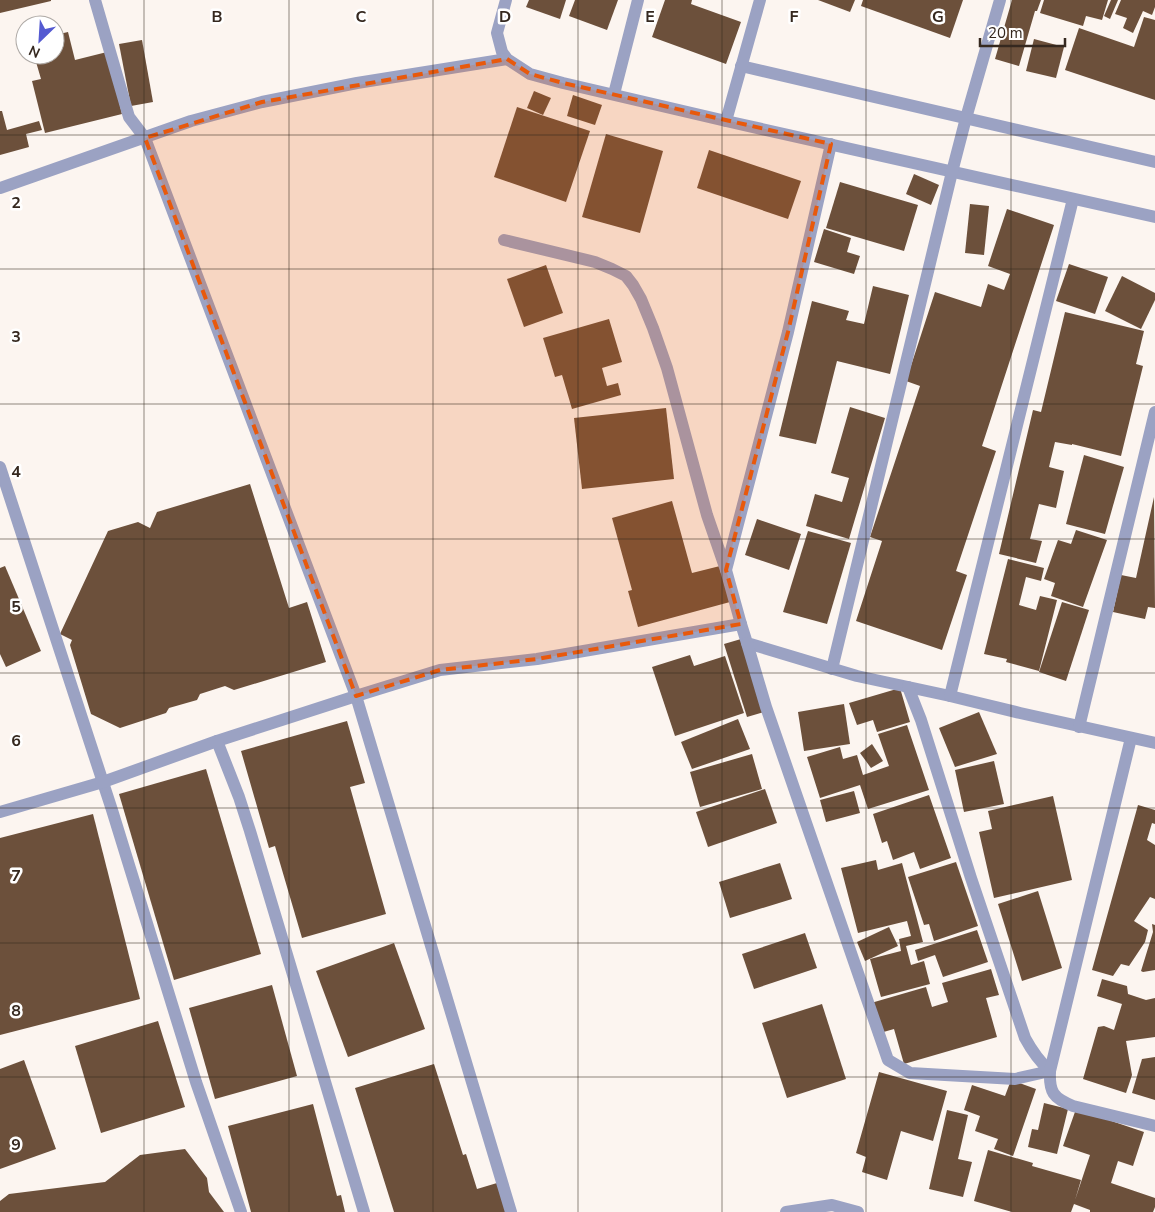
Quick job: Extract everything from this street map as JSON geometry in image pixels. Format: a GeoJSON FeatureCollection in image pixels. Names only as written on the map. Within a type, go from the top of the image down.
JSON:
{"type":"FeatureCollection","features":[{"type":"Feature","properties":{"kind":"street"},"geometry":{"type":"LineString","coordinates":[[95,0],[129,116],[144,138],[356,696],[511,1212]]}},
{"type":"Feature","properties":{"kind":"street"},"geometry":{"type":"LineString","coordinates":[[506,0],[497,33],[502,52],[507,59],[530,74],[1155,217]]}},
{"type":"Feature","properties":{"kind":"street"},"geometry":{"type":"LineString","coordinates":[[614,94],[638,0]]}},
{"type":"Feature","properties":{"kind":"street"},"geometry":{"type":"LineString","coordinates":[[726,120],[760,0]]}},
{"type":"Feature","properties":{"kind":"street"},"geometry":{"type":"LineString","coordinates":[[832,669],[952,172],[1000,0]]}},
{"type":"Feature","properties":{"kind":"street"},"geometry":{"type":"LineString","coordinates":[[0,188],[191,121],[262,102],[357,83],[507,59]]}},
{"type":"Feature","properties":{"kind":"street"},"geometry":{"type":"LineString","coordinates":[[741,66],[1155,162]]}},
{"type":"Feature","properties":{"kind":"street"},"geometry":{"type":"LineString","coordinates":[[726,570],[788,332],[831,144]]}},
{"type":"Feature","properties":{"kind":"street"},"geometry":{"type":"LineString","coordinates":[[950,696],[1073,199]]}},
{"type":"Feature","properties":{"kind":"street"},"geometry":{"type":"LineString","coordinates":[[504,240],[595,262],[612,269],[626,276],[641,300],[667,368],[707,515],[726,570],[766,707],[888,1060],[910,1073],[1015,1079],[1050,1070]]}},
{"type":"Feature","properties":{"kind":"street"},"geometry":{"type":"LineString","coordinates":[[1079,726],[1155,412]]}},
{"type":"Feature","properties":{"kind":"street"},"geometry":{"type":"LineString","coordinates":[[0,467],[103,782],[196,1082],[241,1212]]}},
{"type":"Feature","properties":{"kind":"street"},"geometry":{"type":"LineString","coordinates":[[0,812],[103,782],[217,742],[440,670],[537,659],[741,624]]}},
{"type":"Feature","properties":{"kind":"street"},"geometry":{"type":"LineString","coordinates":[[747,643],[857,676],[1155,743]]}},
{"type":"Feature","properties":{"kind":"street"},"geometry":{"type":"LineString","coordinates":[[908,687],[921,720],[971,878],[1025,1038],[1041,1063],[1050,1070]]}},
{"type":"Feature","properties":{"kind":"street"},"geometry":{"type":"LineString","coordinates":[[1131,738],[1050,1070],[1049,1082],[1053,1093],[1062,1101],[1073,1106],[1155,1126]]}},
{"type":"Feature","properties":{"kind":"street"},"geometry":{"type":"LineString","coordinates":[[217,742],[236,788],[250,831],[364,1212]]}},
{"type":"Feature","properties":{"kind":"street"},"geometry":{"type":"LineString","coordinates":[[786,1212],[832,1205],[858,1212]]}},
{"type":"Feature","properties":{"kind":"highlighted area"},"geometry":{"type":"Polygon","coordinates":[[[507,59],[530,74],[563,83],[831,144],[788,332],[726,570],[741,624],[537,659],[440,670],[356,696],[145,138],[262,102],[507,59]]]}},
{"type":"Feature","properties":{"kind":"building"},"geometry":{"type":"Polygon","coordinates":[[[0,0],[51,0],[51,1],[0,13],[0,0]]]}},
{"type":"Feature","properties":{"kind":"building"},"geometry":{"type":"Polygon","coordinates":[[[529,0],[566,0],[560,19],[526,7],[529,0]]]}},
{"type":"Feature","properties":{"kind":"building"},"geometry":{"type":"Polygon","coordinates":[[[575,0],[618,0],[607,30],[569,16],[575,0]]]}},
{"type":"Feature","properties":{"kind":"building"},"geometry":{"type":"Polygon","coordinates":[[[665,0],[692,0],[691,4],[741,22],[726,64],[652,37],[665,0]]]}},
{"type":"Feature","properties":{"kind":"building"},"geometry":{"type":"Polygon","coordinates":[[[818,0],[855,0],[850,12],[818,0]]]}},
{"type":"Feature","properties":{"kind":"building"},"geometry":{"type":"Polygon","coordinates":[[[863,0],[963,0],[950,38],[861,6],[863,0]]]}},
{"type":"Feature","properties":{"kind":"building"},"geometry":{"type":"Polygon","coordinates":[[[1012,0],[1041,0],[1037,11],[1035,11],[1019,66],[995,59],[1012,0]]]}},
{"type":"Feature","properties":{"kind":"building"},"geometry":{"type":"Polygon","coordinates":[[[1044,0],[1108,0],[1102,20],[1086,16],[1083,26],[1040,13],[1044,0]]]}},
{"type":"Feature","properties":{"kind":"building"},"geometry":{"type":"Polygon","coordinates":[[[1111,0],[1118,0],[1110,19],[1104,16],[1111,0]]]}},
{"type":"Feature","properties":{"kind":"building"},"geometry":{"type":"Polygon","coordinates":[[[1121,0],[1155,0],[1152,15],[1143,11],[1133,33],[1123,28],[1127,18],[1115,14],[1121,0]]]}},
{"type":"Feature","properties":{"kind":"building"},"geometry":{"type":"Polygon","coordinates":[[[1144,17],[1155,20],[1155,100],[1065,70],[1079,28],[1134,47],[1144,17]]]}},
{"type":"Feature","properties":{"kind":"building"},"geometry":{"type":"Polygon","coordinates":[[[68,32],[75,60],[107,52],[122,114],[45,133],[32,81],[41,79],[37,65],[65,65],[65,33],[68,32]]]}},
{"type":"Feature","properties":{"kind":"building"},"geometry":{"type":"Polygon","coordinates":[[[1034,39],[1064,47],[1056,78],[1026,71],[1034,39]]]}},
{"type":"Feature","properties":{"kind":"building"},"geometry":{"type":"Polygon","coordinates":[[[142,40],[153,102],[131,106],[119,44],[142,40]]]}},
{"type":"Feature","properties":{"kind":"building"},"geometry":{"type":"Polygon","coordinates":[[[534,91],[551,98],[543,115],[527,108],[534,91]]]}},
{"type":"Feature","properties":{"kind":"building"},"geometry":{"type":"Polygon","coordinates":[[[573,95],[602,105],[595,125],[567,116],[573,95]]]}},
{"type":"Feature","properties":{"kind":"building"},"geometry":{"type":"Polygon","coordinates":[[[517,107],[590,131],[566,202],[494,177],[517,107]]]}},
{"type":"Feature","properties":{"kind":"building"},"geometry":{"type":"Polygon","coordinates":[[[0,111],[2,111],[7,130],[39,121],[42,130],[26,134],[29,147],[0,155],[0,111]]]}},
{"type":"Feature","properties":{"kind":"building"},"geometry":{"type":"Polygon","coordinates":[[[606,134],[663,151],[640,233],[582,217],[606,134]]]}},
{"type":"Feature","properties":{"kind":"building"},"geometry":{"type":"Polygon","coordinates":[[[709,150],[801,181],[788,219],[697,188],[709,150]]]}},
{"type":"Feature","properties":{"kind":"building"},"geometry":{"type":"Polygon","coordinates":[[[914,174],[939,185],[931,205],[906,194],[914,174]]]}},
{"type":"Feature","properties":{"kind":"building"},"geometry":{"type":"Polygon","coordinates":[[[840,182],[918,205],[904,251],[826,228],[840,182]]]}},
{"type":"Feature","properties":{"kind":"building"},"geometry":{"type":"Polygon","coordinates":[[[970,204],[989,206],[984,255],[965,253],[970,204]]]}},
{"type":"Feature","properties":{"kind":"building"},"geometry":{"type":"Polygon","coordinates":[[[1007,209],[1054,225],[982,446],[996,451],[956,571],[967,575],[942,650],[856,621],[882,541],[870,537],[920,386],[906,381],[935,292],[981,307],[988,284],[1004,290],[1010,274],[988,266],[1007,209]]]}},
{"type":"Feature","properties":{"kind":"building"},"geometry":{"type":"Polygon","coordinates":[[[824,229],[851,238],[847,252],[860,256],[854,274],[814,262],[824,229]]]}},
{"type":"Feature","properties":{"kind":"building"},"geometry":{"type":"Polygon","coordinates":[[[1069,264],[1108,277],[1095,314],[1056,301],[1069,264]]]}},
{"type":"Feature","properties":{"kind":"building"},"geometry":{"type":"Polygon","coordinates":[[[546,265],[563,313],[524,327],[507,279],[546,265]]]}},
{"type":"Feature","properties":{"kind":"building"},"geometry":{"type":"Polygon","coordinates":[[[1122,276],[1155,293],[1155,300],[1141,329],[1105,311],[1122,276]]]}},
{"type":"Feature","properties":{"kind":"building"},"geometry":{"type":"Polygon","coordinates":[[[873,286],[909,295],[890,374],[837,361],[816,444],[779,436],[812,301],[849,311],[846,320],[864,324],[873,286]]]}},
{"type":"Feature","properties":{"kind":"building"},"geometry":{"type":"Polygon","coordinates":[[[1065,312],[1144,331],[1136,364],[1143,366],[1121,456],[1072,444],[1055,442],[1049,467],[1064,471],[1056,508],[1039,504],[1030,539],[1042,541],[1036,563],[999,554],[1033,410],[1041,412],[1065,312]]]}},
{"type":"Feature","properties":{"kind":"building"},"geometry":{"type":"Polygon","coordinates":[[[609,319],[622,362],[602,368],[607,386],[618,383],[621,395],[572,409],[562,375],[555,377],[543,338],[609,319]]]}},
{"type":"Feature","properties":{"kind":"building"},"geometry":{"type":"Polygon","coordinates":[[[850,407],[885,418],[849,539],[806,526],[815,494],[842,502],[849,478],[831,473],[850,407]]]}},
{"type":"Feature","properties":{"kind":"building"},"geometry":{"type":"Polygon","coordinates":[[[666,408],[674,479],[582,489],[574,418],[666,408]]]}},
{"type":"Feature","properties":{"kind":"building"},"geometry":{"type":"Polygon","coordinates":[[[1084,455],[1124,467],[1105,534],[1066,524],[1084,455]]]}},
{"type":"Feature","properties":{"kind":"building"},"geometry":{"type":"Polygon","coordinates":[[[250,484],[289,608],[307,602],[326,662],[234,690],[225,686],[200,694],[197,700],[169,708],[166,713],[120,728],[91,714],[70,645],[72,640],[60,634],[108,531],[138,522],[150,528],[157,512],[250,484]]]}},
{"type":"Feature","properties":{"kind":"building"},"geometry":{"type":"Polygon","coordinates":[[[1154,497],[1155,608],[1148,607],[1145,619],[1113,612],[1121,575],[1136,578],[1154,497]]]}},
{"type":"Feature","properties":{"kind":"building"},"geometry":{"type":"Polygon","coordinates":[[[672,501],[692,573],[720,566],[730,602],[638,627],[628,591],[632,590],[612,518],[672,501]]]}},
{"type":"Feature","properties":{"kind":"building"},"geometry":{"type":"Polygon","coordinates":[[[757,519],[801,534],[789,570],[745,555],[757,519]]]}},
{"type":"Feature","properties":{"kind":"building"},"geometry":{"type":"Polygon","coordinates":[[[1076,530],[1107,540],[1083,607],[1051,596],[1055,583],[1044,579],[1058,540],[1071,544],[1076,530]]]}},
{"type":"Feature","properties":{"kind":"building"},"geometry":{"type":"Polygon","coordinates":[[[808,531],[851,543],[827,624],[783,612],[808,531]]]}},
{"type":"Feature","properties":{"kind":"building"},"geometry":{"type":"Polygon","coordinates":[[[1008,559],[1044,568],[1041,581],[1026,577],[1019,605],[1036,610],[1040,596],[1057,600],[1039,671],[1006,662],[1007,659],[984,654],[1008,559]]]}},
{"type":"Feature","properties":{"kind":"building"},"geometry":{"type":"Polygon","coordinates":[[[5,566],[41,651],[6,667],[0,654],[0,568],[5,566]]]}},
{"type":"Feature","properties":{"kind":"building"},"geometry":{"type":"Polygon","coordinates":[[[1062,602],[1089,610],[1066,681],[1039,672],[1062,602]]]}},
{"type":"Feature","properties":{"kind":"building"},"geometry":{"type":"Polygon","coordinates":[[[741,639],[764,712],[747,717],[724,644],[741,639]]]}},
{"type":"Feature","properties":{"kind":"building"},"geometry":{"type":"Polygon","coordinates":[[[690,655],[694,666],[725,656],[744,713],[675,736],[652,667],[690,655]]]}},
{"type":"Feature","properties":{"kind":"building"},"geometry":{"type":"Polygon","coordinates":[[[900,688],[910,722],[877,732],[873,720],[857,725],[849,703],[900,688]]]}},
{"type":"Feature","properties":{"kind":"building"},"geometry":{"type":"Polygon","coordinates":[[[844,704],[850,744],[804,751],[798,712],[844,704]]]}},
{"type":"Feature","properties":{"kind":"building"},"geometry":{"type":"Polygon","coordinates":[[[979,712],[997,754],[955,767],[939,728],[979,712]]]}},
{"type":"Feature","properties":{"kind":"building"},"geometry":{"type":"Polygon","coordinates":[[[738,719],[750,749],[692,769],[681,742],[738,719]]]}},
{"type":"Feature","properties":{"kind":"building"},"geometry":{"type":"Polygon","coordinates":[[[347,721],[365,783],[350,787],[386,914],[302,938],[275,846],[269,848],[241,751],[347,721]]]}},
{"type":"Feature","properties":{"kind":"building"},"geometry":{"type":"Polygon","coordinates":[[[907,725],[929,790],[868,809],[860,785],[820,798],[807,757],[840,747],[843,759],[857,755],[863,775],[889,766],[878,734],[907,725]]]}},
{"type":"Feature","properties":{"kind":"building"},"geometry":{"type":"Polygon","coordinates":[[[872,744],[883,761],[871,768],[860,753],[872,744]]]}},
{"type":"Feature","properties":{"kind":"building"},"geometry":{"type":"Polygon","coordinates":[[[752,754],[762,789],[700,807],[690,772],[752,754]]]}},
{"type":"Feature","properties":{"kind":"building"},"geometry":{"type":"Polygon","coordinates":[[[994,761],[1004,804],[964,812],[955,770],[994,761]]]}},
{"type":"Feature","properties":{"kind":"building"},"geometry":{"type":"Polygon","coordinates":[[[206,769],[261,954],[174,980],[119,794],[206,769]]]}},
{"type":"Feature","properties":{"kind":"building"},"geometry":{"type":"Polygon","coordinates":[[[765,789],[777,823],[708,847],[696,812],[765,789]]]}},
{"type":"Feature","properties":{"kind":"building"},"geometry":{"type":"Polygon","coordinates":[[[854,791],[860,813],[826,822],[820,800],[854,791]]]}},
{"type":"Feature","properties":{"kind":"building"},"geometry":{"type":"Polygon","coordinates":[[[929,795],[951,858],[920,869],[914,852],[893,860],[887,841],[882,843],[873,814],[929,795]]]}},
{"type":"Feature","properties":{"kind":"building"},"geometry":{"type":"Polygon","coordinates":[[[1053,796],[1072,880],[994,898],[979,832],[992,829],[988,811],[1053,796]]]}},
{"type":"Feature","properties":{"kind":"building"},"geometry":{"type":"Polygon","coordinates":[[[1138,805],[1155,810],[1155,824],[1152,823],[1147,840],[1155,845],[1155,899],[1150,897],[1134,921],[1148,930],[1145,942],[1129,966],[1121,964],[1113,976],[1092,970],[1138,805]]]}},
{"type":"Feature","properties":{"kind":"building"},"geometry":{"type":"Polygon","coordinates":[[[93,814],[140,999],[0,1035],[0,838],[93,814]]]}},
{"type":"Feature","properties":{"kind":"building"},"geometry":{"type":"Polygon","coordinates":[[[876,860],[878,870],[902,863],[923,942],[906,946],[911,965],[924,961],[930,984],[881,997],[870,959],[901,951],[899,939],[911,936],[907,921],[858,933],[841,868],[876,860]]]}},
{"type":"Feature","properties":{"kind":"building"},"geometry":{"type":"Polygon","coordinates":[[[956,862],[978,926],[934,941],[929,924],[924,925],[908,877],[956,862]]]}},
{"type":"Feature","properties":{"kind":"building"},"geometry":{"type":"Polygon","coordinates":[[[780,863],[792,899],[730,918],[719,882],[780,863]]]}},
{"type":"Feature","properties":{"kind":"building"},"geometry":{"type":"Polygon","coordinates":[[[1038,891],[1062,968],[1022,981],[998,904],[1038,891]]]}},
{"type":"Feature","properties":{"kind":"building"},"geometry":{"type":"Polygon","coordinates":[[[1152,924],[1155,925],[1155,970],[1143,972],[1141,971],[1153,932],[1152,924]]]}},
{"type":"Feature","properties":{"kind":"building"},"geometry":{"type":"Polygon","coordinates":[[[889,927],[898,946],[865,961],[857,942],[889,927]]]}},
{"type":"Feature","properties":{"kind":"building"},"geometry":{"type":"Polygon","coordinates":[[[977,930],[988,962],[943,977],[935,955],[918,961],[915,950],[977,930]]]}},
{"type":"Feature","properties":{"kind":"building"},"geometry":{"type":"Polygon","coordinates":[[[805,933],[817,968],[754,989],[742,954],[805,933]]]}},
{"type":"Feature","properties":{"kind":"building"},"geometry":{"type":"Polygon","coordinates":[[[394,943],[425,1029],[348,1057],[316,971],[394,943]]]}},
{"type":"Feature","properties":{"kind":"building"},"geometry":{"type":"Polygon","coordinates":[[[991,969],[999,995],[986,998],[997,1037],[904,1064],[894,1029],[880,1033],[871,1003],[926,987],[932,1007],[948,1002],[942,983],[991,969]]]}},
{"type":"Feature","properties":{"kind":"building"},"geometry":{"type":"Polygon","coordinates":[[[1102,979],[1127,986],[1128,994],[1146,1000],[1155,998],[1155,1037],[1126,1041],[1132,1075],[1126,1093],[1083,1079],[1098,1027],[1104,1026],[1114,1030],[1122,1004],[1097,996],[1102,979]]]}},
{"type":"Feature","properties":{"kind":"building"},"geometry":{"type":"Polygon","coordinates":[[[272,985],[297,1076],[215,1099],[189,1008],[272,985]]]}},
{"type":"Feature","properties":{"kind":"building"},"geometry":{"type":"Polygon","coordinates":[[[822,1004],[846,1079],[787,1098],[762,1023],[822,1004]]]}},
{"type":"Feature","properties":{"kind":"building"},"geometry":{"type":"Polygon","coordinates":[[[158,1021],[185,1107],[101,1133],[75,1046],[158,1021]]]}},
{"type":"Feature","properties":{"kind":"building"},"geometry":{"type":"Polygon","coordinates":[[[1155,1057],[1155,1100],[1132,1093],[1142,1059],[1155,1057]]]}},
{"type":"Feature","properties":{"kind":"building"},"geometry":{"type":"Polygon","coordinates":[[[24,1060],[56,1149],[0,1169],[0,1069],[24,1060]]]}},
{"type":"Feature","properties":{"kind":"building"},"geometry":{"type":"Polygon","coordinates":[[[434,1064],[463,1155],[466,1154],[477,1189],[497,1183],[506,1212],[394,1212],[355,1088],[434,1064]]]}},
{"type":"Feature","properties":{"kind":"building"},"geometry":{"type":"Polygon","coordinates":[[[879,1072],[947,1091],[933,1141],[901,1131],[887,1180],[862,1172],[866,1157],[856,1153],[879,1072]]]}},
{"type":"Feature","properties":{"kind":"building"},"geometry":{"type":"Polygon","coordinates":[[[1011,1080],[1036,1089],[1013,1156],[994,1149],[998,1139],[975,1131],[980,1116],[964,1110],[972,1085],[1005,1096],[1011,1080]]]}},
{"type":"Feature","properties":{"kind":"building"},"geometry":{"type":"Polygon","coordinates":[[[1044,1103],[1068,1109],[1057,1154],[1028,1147],[1032,1129],[1038,1130],[1044,1103]]]}},
{"type":"Feature","properties":{"kind":"building"},"geometry":{"type":"Polygon","coordinates":[[[313,1104],[337,1196],[341,1195],[345,1212],[251,1212],[228,1126],[313,1104]]]}},
{"type":"Feature","properties":{"kind":"building"},"geometry":{"type":"Polygon","coordinates":[[[1076,1109],[1144,1132],[1133,1166],[1118,1161],[1111,1183],[1155,1198],[1153,1212],[1090,1212],[1090,1210],[1074,1204],[1071,1212],[1012,1212],[974,1201],[988,1150],[1033,1163],[1032,1166],[1081,1180],[1075,1200],[1090,1155],[1063,1146],[1076,1109]]]}},
{"type":"Feature","properties":{"kind":"building"},"geometry":{"type":"Polygon","coordinates":[[[947,1110],[968,1115],[958,1159],[972,1162],[963,1197],[929,1189],[947,1110]]]}},
{"type":"Feature","properties":{"kind":"building"},"geometry":{"type":"Polygon","coordinates":[[[185,1149],[207,1178],[209,1192],[224,1212],[0,1212],[0,1201],[9,1194],[105,1182],[140,1155],[185,1149]]]}}]}
